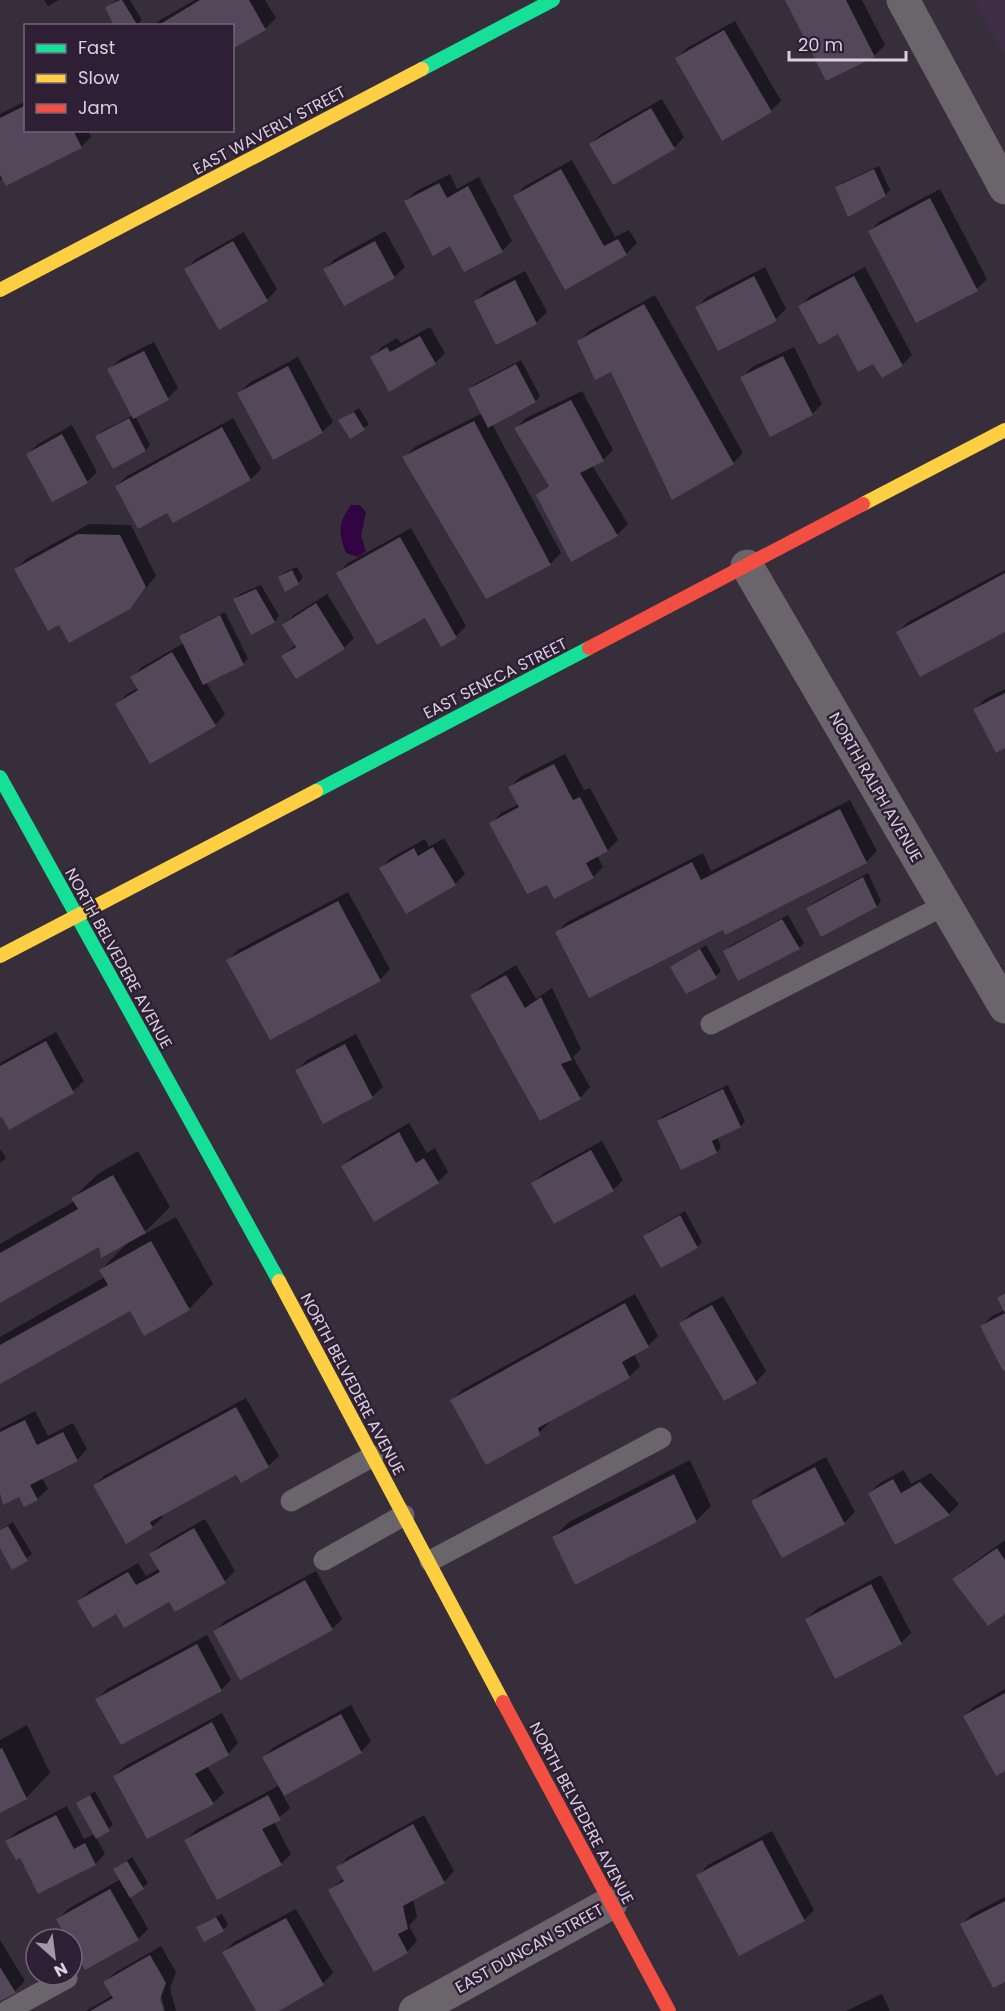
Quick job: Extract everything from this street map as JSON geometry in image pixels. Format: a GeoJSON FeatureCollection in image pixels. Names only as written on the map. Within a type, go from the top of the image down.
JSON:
{"type":"FeatureCollection","features":[{"type":"Feature","properties":{"kind":"street","name":"EAST WAVERLY STREET"},"geometry":{"type":"LineString","coordinates":[[0,290],[554,0]]}},
{"type":"Feature","properties":{"kind":"street"},"geometry":{"type":"LineString","coordinates":[[903,0],[1005,188]]}},
{"type":"Feature","properties":{"kind":"street","name":"EAST SENECA STREET"},"geometry":{"type":"LineString","coordinates":[[0,956],[1005,430]]}},
{"type":"Feature","properties":{"kind":"street","name":"NORTH RALPH AVENUE"},"geometry":{"type":"LineString","coordinates":[[747,566],[1005,1007]]}},
{"type":"Feature","properties":{"kind":"street","name":"NORTH BELVEDERE AVENUE"},"geometry":{"type":"LineString","coordinates":[[0,777],[234,1198],[669,2011]]}},
{"type":"Feature","properties":{"kind":"street","name":"EAST DUNCAN STREET"},"geometry":{"type":"LineString","coordinates":[[420,2010],[611,1903]]}},
{"type":"Feature","properties":{"kind":"lane"},"geometry":{"type":"LineString","coordinates":[[711,1024],[945,905]]}},
{"type":"Feature","properties":{"kind":"lane"},"geometry":{"type":"LineString","coordinates":[[430,1561],[661,1438]]}},
{"type":"Feature","properties":{"kind":"lane"},"geometry":{"type":"LineString","coordinates":[[291,1501],[373,1456]]}},
{"type":"Feature","properties":{"kind":"lane"},"geometry":{"type":"LineString","coordinates":[[324,1560],[404,1515]]}},
{"type":"Feature","properties":{"kind":"lane"},"geometry":{"type":"LineString","coordinates":[[7,2011],[51,1987]]}},
{"type":"Feature","properties":{"kind":"shaded area"},"geometry":{"type":"Polygon","coordinates":[[[975,0],[1005,0],[1005,56],[975,0]]]}},
{"type":"Feature","properties":{"kind":"shaded area"},"geometry":{"type":"Polygon","coordinates":[[[351,505],[360,505],[366,512],[361,536],[366,551],[358,557],[346,553],[341,533],[344,517],[351,505]]]}},
{"type":"Feature","properties":{"kind":"building"},"geometry":{"type":"Polygon","coordinates":[[[122,0],[137,24],[113,24],[105,7],[122,0]]]}},
{"type":"Feature","properties":{"kind":"building"},"geometry":{"type":"Polygon","coordinates":[[[200,0],[249,0],[266,30],[234,48],[234,24],[160,24],[200,0]]]}},
{"type":"Feature","properties":{"kind":"building"},"geometry":{"type":"Polygon","coordinates":[[[785,0],[846,0],[875,57],[826,81],[785,0]]]}},
{"type":"Feature","properties":{"kind":"building"},"geometry":{"type":"Polygon","coordinates":[[[724,30],[772,112],[722,141],[675,58],[724,30]]]}},
{"type":"Feature","properties":{"kind":"building"},"geometry":{"type":"Polygon","coordinates":[[[24,106],[24,132],[74,132],[82,148],[6,186],[0,175],[0,118],[24,106]]]}},
{"type":"Feature","properties":{"kind":"building"},"geometry":{"type":"Polygon","coordinates":[[[651,108],[675,149],[613,185],[589,144],[651,108]]]}},
{"type":"Feature","properties":{"kind":"building"},"geometry":{"type":"Polygon","coordinates":[[[561,169],[604,246],[618,239],[627,255],[565,290],[513,196],[561,169]]]}},
{"type":"Feature","properties":{"kind":"building"},"geometry":{"type":"Polygon","coordinates":[[[874,169],[886,196],[848,217],[835,187],[874,169]]]}},
{"type":"Feature","properties":{"kind":"building"},"geometry":{"type":"Polygon","coordinates":[[[439,183],[447,198],[468,186],[503,252],[464,272],[450,246],[433,256],[404,201],[439,183]]]}},
{"type":"Feature","properties":{"kind":"building"},"geometry":{"type":"Polygon","coordinates":[[[930,198],[978,291],[916,323],[868,231],[930,198]]]}},
{"type":"Feature","properties":{"kind":"building"},"geometry":{"type":"Polygon","coordinates":[[[233,241],[268,301],[219,330],[184,269],[233,241]]]}},
{"type":"Feature","properties":{"kind":"building"},"geometry":{"type":"Polygon","coordinates":[[[375,241],[395,278],[344,306],[323,269],[375,241]]]}},
{"type":"Feature","properties":{"kind":"building"},"geometry":{"type":"Polygon","coordinates":[[[754,276],[777,321],[718,351],[695,307],[754,276]]]}},
{"type":"Feature","properties":{"kind":"building"},"geometry":{"type":"Polygon","coordinates":[[[854,276],[903,366],[882,378],[873,364],[858,372],[838,334],[819,345],[798,306],[854,276]]]}},
{"type":"Feature","properties":{"kind":"building"},"geometry":{"type":"Polygon","coordinates":[[[515,280],[537,324],[496,345],[474,301],[515,280]]]}},
{"type":"Feature","properties":{"kind":"building"},"geometry":{"type":"Polygon","coordinates":[[[644,304],[734,464],[672,500],[611,372],[595,380],[577,341],[644,304]]]}},
{"type":"Feature","properties":{"kind":"building"},"geometry":{"type":"Polygon","coordinates":[[[420,336],[436,364],[389,392],[370,357],[387,347],[390,352],[420,336]]]}},
{"type":"Feature","properties":{"kind":"building"},"geometry":{"type":"Polygon","coordinates":[[[144,351],[169,400],[133,419],[107,369],[144,351]]]}},
{"type":"Feature","properties":{"kind":"building"},"geometry":{"type":"Polygon","coordinates":[[[783,356],[813,415],[770,437],[740,377],[783,356]]]}},
{"type":"Feature","properties":{"kind":"building"},"geometry":{"type":"Polygon","coordinates":[[[516,364],[536,402],[488,428],[468,389],[516,364]]]}},
{"type":"Feature","properties":{"kind":"building"},"geometry":{"type":"Polygon","coordinates":[[[288,366],[323,433],[273,460],[237,393],[288,366]]]}},
{"type":"Feature","properties":{"kind":"building"},"geometry":{"type":"Polygon","coordinates":[[[571,400],[604,461],[580,473],[618,536],[571,562],[536,495],[549,486],[514,428],[571,400]]]}},
{"type":"Feature","properties":{"kind":"building"},"geometry":{"type":"Polygon","coordinates":[[[354,412],[365,430],[350,439],[338,420],[354,412]]]}},
{"type":"Feature","properties":{"kind":"building"},"geometry":{"type":"Polygon","coordinates":[[[129,418],[146,451],[113,469],[95,436],[129,418]]]}},
{"type":"Feature","properties":{"kind":"building"},"geometry":{"type":"Polygon","coordinates":[[[474,421],[551,565],[486,599],[402,457],[474,421]]]}},
{"type":"Feature","properties":{"kind":"building"},"geometry":{"type":"Polygon","coordinates":[[[222,427],[251,480],[173,523],[167,513],[138,529],[115,486],[222,427]]]}},
{"type":"Feature","properties":{"kind":"building"},"geometry":{"type":"Polygon","coordinates":[[[62,434],[88,483],[52,502],[26,454],[62,434]]]}},
{"type":"Feature","properties":{"kind":"building"},"geometry":{"type":"Polygon","coordinates":[[[78,534],[120,535],[146,587],[130,609],[69,643],[59,625],[48,631],[14,569],[78,534]]]}},
{"type":"Feature","properties":{"kind":"building"},"geometry":{"type":"Polygon","coordinates":[[[400,537],[457,638],[441,647],[425,618],[377,645],[336,573],[400,537]]]}},
{"type":"Feature","properties":{"kind":"building"},"geometry":{"type":"Polygon","coordinates":[[[292,570],[299,584],[285,592],[278,577],[292,570]]]}},
{"type":"Feature","properties":{"kind":"building"},"geometry":{"type":"Polygon","coordinates":[[[1005,573],[1005,632],[920,677],[896,632],[1005,573]]]}},
{"type":"Feature","properties":{"kind":"building"},"geometry":{"type":"Polygon","coordinates":[[[256,589],[275,622],[251,635],[233,599],[256,589]]]}},
{"type":"Feature","properties":{"kind":"building"},"geometry":{"type":"Polygon","coordinates":[[[316,603],[345,649],[296,679],[281,656],[296,647],[282,625],[316,603]]]}},
{"type":"Feature","properties":{"kind":"building"},"geometry":{"type":"Polygon","coordinates":[[[220,615],[244,665],[203,685],[179,636],[220,615]]]}},
{"type":"Feature","properties":{"kind":"building"},"geometry":{"type":"Polygon","coordinates":[[[172,652],[216,726],[150,764],[115,704],[138,690],[130,677],[172,652]]]}},
{"type":"Feature","properties":{"kind":"building"},"geometry":{"type":"Polygon","coordinates":[[[1005,693],[1005,748],[996,753],[973,709],[1005,693]]]}},
{"type":"Feature","properties":{"kind":"building"},"geometry":{"type":"Polygon","coordinates":[[[554,764],[573,800],[580,797],[608,851],[586,863],[594,878],[554,899],[547,885],[527,894],[489,823],[519,807],[508,787],[554,764]]]}},
{"type":"Feature","properties":{"kind":"building"},"geometry":{"type":"Polygon","coordinates":[[[840,809],[867,863],[725,935],[723,930],[589,998],[555,932],[692,862],[701,880],[840,809]]]}},
{"type":"Feature","properties":{"kind":"building"},"geometry":{"type":"Polygon","coordinates":[[[433,847],[456,885],[406,914],[379,868],[414,848],[418,856],[433,847]]]}},
{"type":"Feature","properties":{"kind":"building"},"geometry":{"type":"Polygon","coordinates":[[[863,877],[877,907],[821,937],[806,908],[863,877]]]}},
{"type":"Feature","properties":{"kind":"building"},"geometry":{"type":"Polygon","coordinates":[[[338,901],[381,981],[270,1040],[226,960],[338,901]]]}},
{"type":"Feature","properties":{"kind":"building"},"geometry":{"type":"Polygon","coordinates":[[[782,919],[800,949],[738,981],[723,951],[782,919]]]}},
{"type":"Feature","properties":{"kind":"building"},"geometry":{"type":"Polygon","coordinates":[[[700,949],[717,978],[686,994],[670,967],[700,949]]]}},
{"type":"Feature","properties":{"kind":"building"},"geometry":{"type":"Polygon","coordinates":[[[506,975],[525,1008],[541,997],[572,1060],[561,1064],[581,1099],[540,1121],[470,995],[506,975]]]}},
{"type":"Feature","properties":{"kind":"building"},"geometry":{"type":"Polygon","coordinates":[[[46,1041],[74,1093],[9,1130],[2,1117],[0,1118],[0,1066],[46,1041]]]}},
{"type":"Feature","properties":{"kind":"building"},"geometry":{"type":"Polygon","coordinates":[[[345,1044],[373,1098],[323,1124],[295,1070],[345,1044]]]}},
{"type":"Feature","properties":{"kind":"building"},"geometry":{"type":"Polygon","coordinates":[[[723,1089],[741,1127],[712,1141],[717,1153],[681,1170],[657,1121],[723,1089]]]}},
{"type":"Feature","properties":{"kind":"building"},"geometry":{"type":"Polygon","coordinates":[[[399,1132],[416,1163],[424,1158],[439,1183],[374,1222],[341,1166],[399,1132]]]}},
{"type":"Feature","properties":{"kind":"building"},"geometry":{"type":"Polygon","coordinates":[[[591,1150],[614,1191],[554,1224],[531,1183],[591,1150]]]}},
{"type":"Feature","properties":{"kind":"building"},"geometry":{"type":"Polygon","coordinates":[[[113,1175],[146,1233],[101,1258],[99,1247],[0,1303],[0,1253],[78,1209],[71,1198],[113,1175]]]}},
{"type":"Feature","properties":{"kind":"building"},"geometry":{"type":"Polygon","coordinates":[[[680,1215],[698,1248],[661,1268],[643,1236],[680,1215]]]}},
{"type":"Feature","properties":{"kind":"building"},"geometry":{"type":"Polygon","coordinates":[[[151,1241],[190,1310],[144,1336],[130,1311],[0,1384],[0,1345],[108,1285],[99,1270],[151,1241]]]}},
{"type":"Feature","properties":{"kind":"building"},"geometry":{"type":"Polygon","coordinates":[[[1005,1293],[1005,1313],[997,1298],[1005,1293]]]}},
{"type":"Feature","properties":{"kind":"building"},"geometry":{"type":"Polygon","coordinates":[[[625,1303],[649,1347],[622,1362],[630,1378],[538,1428],[540,1435],[486,1465],[450,1400],[625,1303]]]}},
{"type":"Feature","properties":{"kind":"building"},"geometry":{"type":"Polygon","coordinates":[[[712,1305],[757,1383],[724,1401],[679,1323],[712,1305]]]}},
{"type":"Feature","properties":{"kind":"building"},"geometry":{"type":"Polygon","coordinates":[[[1005,1313],[1005,1370],[1003,1371],[980,1326],[1005,1313]]]}},
{"type":"Feature","properties":{"kind":"building"},"geometry":{"type":"Polygon","coordinates":[[[236,1407],[269,1467],[241,1483],[236,1475],[150,1522],[153,1528],[126,1544],[93,1485],[236,1407]]]}},
{"type":"Feature","properties":{"kind":"building"},"geometry":{"type":"Polygon","coordinates":[[[25,1420],[37,1445],[63,1432],[78,1461],[30,1485],[38,1500],[24,1507],[19,1497],[3,1505],[0,1493],[0,1432],[25,1420]]]}},
{"type":"Feature","properties":{"kind":"building"},"geometry":{"type":"Polygon","coordinates":[[[815,1467],[845,1524],[782,1558],[751,1501],[815,1467]]]}},
{"type":"Feature","properties":{"kind":"building"},"geometry":{"type":"Polygon","coordinates":[[[674,1474],[697,1522],[575,1585],[552,1537],[674,1474]]]}},
{"type":"Feature","properties":{"kind":"building"},"geometry":{"type":"Polygon","coordinates":[[[893,1479],[901,1493],[920,1482],[950,1515],[895,1545],[868,1493],[893,1479]]]}},
{"type":"Feature","properties":{"kind":"building"},"geometry":{"type":"Polygon","coordinates":[[[8,1526],[28,1561],[12,1570],[0,1548],[0,1530],[8,1526]]]}},
{"type":"Feature","properties":{"kind":"building"},"geometry":{"type":"Polygon","coordinates":[[[194,1528],[226,1583],[175,1612],[169,1602],[124,1628],[116,1614],[93,1628],[77,1601],[128,1572],[136,1585],[160,1572],[149,1554],[194,1528]]]}},
{"type":"Feature","properties":{"kind":"building"},"geometry":{"type":"Polygon","coordinates":[[[997,1548],[1005,1560],[1005,1614],[988,1626],[952,1579],[997,1548]]]}},
{"type":"Feature","properties":{"kind":"building"},"geometry":{"type":"Polygon","coordinates":[[[305,1580],[333,1630],[240,1680],[213,1631],[305,1580]]]}},
{"type":"Feature","properties":{"kind":"building"},"geometry":{"type":"Polygon","coordinates":[[[871,1584],[902,1644],[835,1679],[805,1619],[871,1584]]]}},
{"type":"Feature","properties":{"kind":"building"},"geometry":{"type":"Polygon","coordinates":[[[197,1644],[222,1691],[121,1745],[95,1699],[197,1644]]]}},
{"type":"Feature","properties":{"kind":"building"},"geometry":{"type":"Polygon","coordinates":[[[1005,1693],[1005,1771],[996,1776],[963,1716],[1005,1693]]]}},
{"type":"Feature","properties":{"kind":"building"},"geometry":{"type":"Polygon","coordinates":[[[341,1714],[362,1753],[284,1796],[262,1757],[341,1714]]]}},
{"type":"Feature","properties":{"kind":"building"},"geometry":{"type":"Polygon","coordinates":[[[212,1722],[229,1755],[195,1774],[214,1804],[147,1839],[113,1776],[212,1722]]]}},
{"type":"Feature","properties":{"kind":"building"},"geometry":{"type":"Polygon","coordinates":[[[2,1748],[27,1799],[0,1813],[0,1749],[2,1748]]]}},
{"type":"Feature","properties":{"kind":"building"},"geometry":{"type":"Polygon","coordinates":[[[90,1795],[110,1831],[96,1839],[76,1803],[90,1795]]]}},
{"type":"Feature","properties":{"kind":"building"},"geometry":{"type":"Polygon","coordinates":[[[268,1795],[281,1820],[262,1829],[282,1865],[217,1900],[184,1840],[268,1795]]]}},
{"type":"Feature","properties":{"kind":"building"},"geometry":{"type":"Polygon","coordinates":[[[56,1815],[74,1849],[85,1843],[96,1865],[38,1894],[20,1858],[16,1860],[5,1841],[56,1815]]]}},
{"type":"Feature","properties":{"kind":"building"},"geometry":{"type":"Polygon","coordinates":[[[413,1824],[445,1883],[403,1906],[408,1929],[398,1934],[408,1953],[374,1972],[328,1890],[344,1881],[336,1867],[413,1824]]]}},
{"type":"Feature","properties":{"kind":"building"},"geometry":{"type":"Polygon","coordinates":[[[762,1840],[805,1921],[739,1956],[696,1875],[762,1840]]]}},
{"type":"Feature","properties":{"kind":"building"},"geometry":{"type":"Polygon","coordinates":[[[127,1861],[144,1889],[130,1898],[113,1869],[127,1861]]]}},
{"type":"Feature","properties":{"kind":"building"},"geometry":{"type":"Polygon","coordinates":[[[110,1889],[139,1940],[85,1970],[84,1927],[60,1927],[56,1919],[110,1889]]]}},
{"type":"Feature","properties":{"kind":"building"},"geometry":{"type":"Polygon","coordinates":[[[1005,1901],[1005,1982],[993,1988],[960,1924],[1005,1901]]]}},
{"type":"Feature","properties":{"kind":"building"},"geometry":{"type":"Polygon","coordinates":[[[216,1917],[224,1931],[204,1942],[196,1927],[216,1917]]]}},
{"type":"Feature","properties":{"kind":"building"},"geometry":{"type":"Polygon","coordinates":[[[286,1918],[324,1985],[279,2011],[256,2011],[222,1952],[286,1918]]]}},
{"type":"Feature","properties":{"kind":"building"},"geometry":{"type":"Polygon","coordinates":[[[150,1955],[166,1983],[160,1999],[164,2011],[90,2011],[113,1998],[103,1982],[150,1955]]]}},
{"type":"Feature","properties":{"kind":"building"},"geometry":{"type":"Polygon","coordinates":[[[0,1967],[16,1993],[0,2001],[0,1967]]]}},
{"type":"Feature","properties":{"kind":"traffic: fast"},"geometry":{"type":"LineString","coordinates":[[422,69],[553,0]]}},
{"type":"Feature","properties":{"kind":"traffic: fast"},"geometry":{"type":"LineString","coordinates":[[316,791],[589,648]]}},
{"type":"Feature","properties":{"kind":"traffic: fast"},"geometry":{"type":"LineString","coordinates":[[0,777],[279,1281]]}},
{"type":"Feature","properties":{"kind":"traffic: slow"},"geometry":{"type":"LineString","coordinates":[[0,290],[422,69]]}},
{"type":"Feature","properties":{"kind":"traffic: slow"},"geometry":{"type":"LineString","coordinates":[[863,504],[1005,430]]}},
{"type":"Feature","properties":{"kind":"traffic: slow"},"geometry":{"type":"LineString","coordinates":[[0,956],[316,791]]}},
{"type":"Feature","properties":{"kind":"traffic: slow"},"geometry":{"type":"LineString","coordinates":[[279,1281],[503,1702]]}},
{"type":"Feature","properties":{"kind":"traffic: jam"},"geometry":{"type":"LineString","coordinates":[[589,648],[863,504]]}},
{"type":"Feature","properties":{"kind":"traffic: jam"},"geometry":{"type":"LineString","coordinates":[[503,1702],[669,2011]]}}]}
